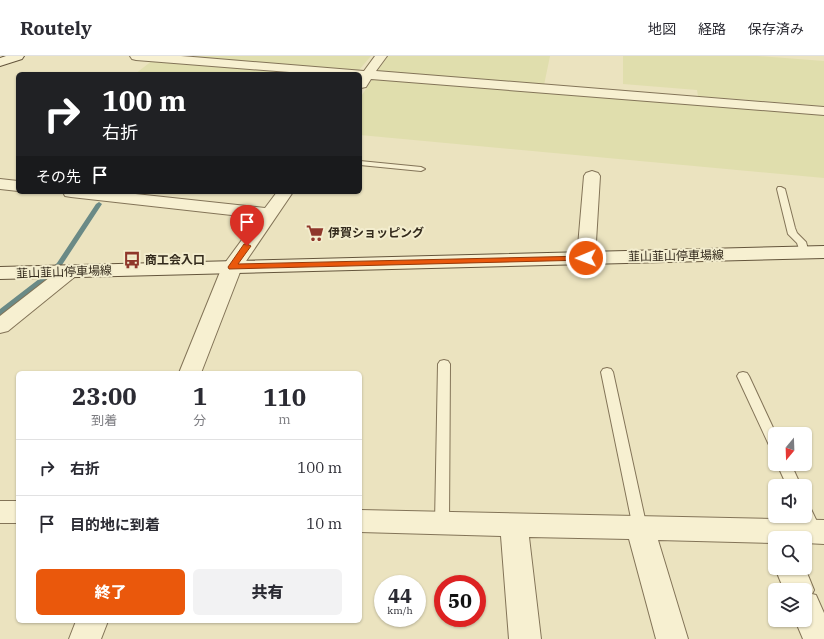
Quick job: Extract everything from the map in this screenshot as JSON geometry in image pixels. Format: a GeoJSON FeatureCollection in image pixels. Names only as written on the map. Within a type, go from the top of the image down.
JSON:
{"type":"FeatureCollection","features":[{"type":"Feature","properties":{"kind":"street"},"geometry":{"type":"LineString","coordinates":[[0,62],[18,56]]}},
{"type":"Feature","properties":{"kind":"street"},"geometry":{"type":"LineString","coordinates":[[136,56],[288,72]]}},
{"type":"Feature","properties":{"kind":"street"},"geometry":{"type":"LineString","coordinates":[[364,80],[381,56]]}},
{"type":"Feature","properties":{"kind":"street"},"geometry":{"type":"LineString","coordinates":[[364,80],[824,111]]}},
{"type":"Feature","properties":{"kind":"street"},"geometry":{"type":"LineString","coordinates":[[586,258],[592,176]]}},
{"type":"Feature","properties":{"kind":"street"},"geometry":{"type":"LineString","coordinates":[[0,184],[16,186]]}},
{"type":"Feature","properties":{"kind":"street"},"geometry":{"type":"LineString","coordinates":[[89,194],[270,214]]}},
{"type":"Feature","properties":{"kind":"street"},"geometry":{"type":"LineString","coordinates":[[191,371],[232,267],[284,194]]}},
{"type":"Feature","properties":{"kind":"street","name":"韮山韮山停車場線"},"geometry":{"type":"LineString","coordinates":[[0,273],[824,252]]}},
{"type":"Feature","properties":{"kind":"street"},"geometry":{"type":"LineString","coordinates":[[0,326],[70,271]]}},
{"type":"Feature","properties":{"kind":"street"},"geometry":{"type":"LineString","coordinates":[[0,512],[16,512]]}},
{"type":"Feature","properties":{"kind":"street"},"geometry":{"type":"LineString","coordinates":[[362,521],[640,528],[768,535]]}},
{"type":"Feature","properties":{"kind":"street"},"geometry":{"type":"LineString","coordinates":[[514,525],[525,639]]}},
{"type":"Feature","properties":{"kind":"street"},"geometry":{"type":"LineString","coordinates":[[792,531],[814,525]]}},
{"type":"Feature","properties":{"kind":"street"},"geometry":{"type":"LineString","coordinates":[[640,528],[672,639]]}},
{"type":"Feature","properties":{"kind":"street"},"geometry":{"type":"LineString","coordinates":[[812,622],[819,639]]}},
{"type":"Feature","properties":{"kind":"street"},"geometry":{"type":"LineString","coordinates":[[85,639],[91,623]]}},
{"type":"Feature","properties":{"kind":"lane"},"geometry":{"type":"LineString","coordinates":[[362,163],[421,169]]}},
{"type":"Feature","properties":{"kind":"lane"},"geometry":{"type":"LineString","coordinates":[[781,189],[793,234],[802,242],[804,253]]}},
{"type":"Feature","properties":{"kind":"lane"},"geometry":{"type":"LineString","coordinates":[[442,523],[444,364]]}},
{"type":"Feature","properties":{"kind":"lane"},"geometry":{"type":"LineString","coordinates":[[607,372],[640,528]]}},
{"type":"Feature","properties":{"kind":"lane"},"geometry":{"type":"LineString","coordinates":[[743,376],[768,430]]}},
{"type":"Feature","properties":{"kind":"shaded area"},"geometry":{"type":"Polygon","coordinates":[[[179,56],[371,56],[359,70],[179,56]]]}},
{"type":"Feature","properties":{"kind":"shaded area"},"geometry":{"type":"Polygon","coordinates":[[[388,56],[550,56],[544,85],[377,72],[388,56]]]}},
{"type":"Feature","properties":{"kind":"shaded area"},"geometry":{"type":"Polygon","coordinates":[[[623,56],[757,56],[824,61],[824,106],[698,96],[697,90],[623,84],[623,56]]]}},
{"type":"Feature","properties":{"kind":"shaded area"},"geometry":{"type":"Polygon","coordinates":[[[153,60],[300,72],[138,72],[153,60]]]}},
{"type":"Feature","properties":{"kind":"shaded area"},"geometry":{"type":"Polygon","coordinates":[[[374,77],[824,114],[824,178],[362,135],[362,95],[374,77]]]}},
{"type":"Feature","properties":{"kind":"waterway"},"geometry":{"type":"LineString","coordinates":[[0,313],[42,281],[60,264],[99,204]]}},
{"type":"Feature","properties":{"kind":"place","name":"伊賀ショッピング"},"geometry":{"type":"Point","coordinates":[315,233]}},
{"type":"Feature","properties":{"kind":"place","name":"商工会入口"},"geometry":{"type":"Point","coordinates":[132,260]}},
{"type":"Feature","properties":{"kind":"route"},"geometry":{"type":"LineString","coordinates":[[247,246],[232,267],[586,258]]}}]}
